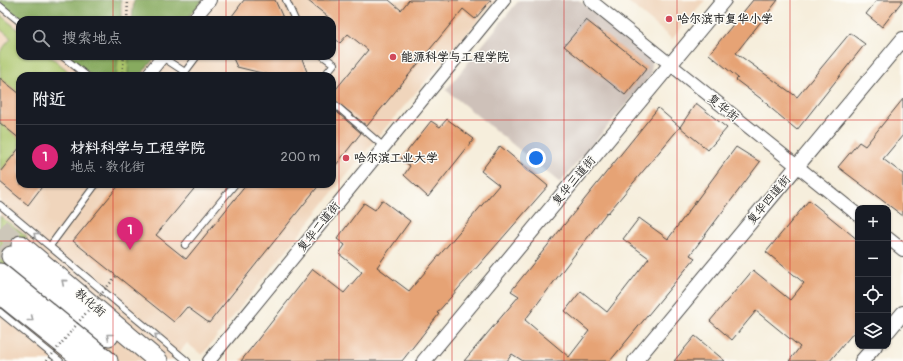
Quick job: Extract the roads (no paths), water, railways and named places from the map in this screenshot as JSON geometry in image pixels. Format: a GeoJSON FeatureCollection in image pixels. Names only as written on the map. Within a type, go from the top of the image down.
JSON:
{"type":"FeatureCollection","features":[{"type":"Feature","properties":{"kind":"highway","name":"教化街"},"geometry":{"type":"LineString","coordinates":[[139,361],[16,251],[158,361]]}},
{"type":"Feature","properties":{"kind":"highway"},"geometry":{"type":"LineString","coordinates":[[0,273],[108,361]]}},
{"type":"Feature","properties":{"kind":"highway"},"geometry":{"type":"LineString","coordinates":[[0,294],[84,361]]}},
{"type":"Feature","properties":{"kind":"street"},"geometry":{"type":"LineString","coordinates":[[196,16],[210,0]]}},
{"type":"Feature","properties":{"kind":"street","name":"复华二道街"},"geometry":{"type":"LineString","coordinates":[[208,361],[504,0]]}},
{"type":"Feature","properties":{"kind":"street","name":"复华街"},"geometry":{"type":"LineString","coordinates":[[590,0],[670,66],[855,213]]}},
{"type":"Feature","properties":{"kind":"street","name":"复华三道街"},"geometry":{"type":"LineString","coordinates":[[424,361],[724,0]]}},
{"type":"Feature","properties":{"kind":"street","name":"复华四道街"},"geometry":{"type":"LineString","coordinates":[[635,361],[903,38]]}},
{"type":"Feature","properties":{"kind":"street"},"geometry":{"type":"LineString","coordinates":[[150,72],[160,60]]}},
{"type":"Feature","properties":{"kind":"street"},"geometry":{"type":"LineString","coordinates":[[891,240],[903,250]]}},
{"type":"Feature","properties":{"kind":"street"},"geometry":{"type":"LineString","coordinates":[[891,327],[903,313]]}},
{"type":"Feature","properties":{"kind":"street"},"geometry":{"type":"LineString","coordinates":[[862,361],[872,349]]}},
{"type":"Feature","properties":{"kind":"lane"},"geometry":{"type":"LineString","coordinates":[[286,0],[293,16]]}},
{"type":"Feature","properties":{"kind":"lane"},"geometry":{"type":"LineString","coordinates":[[0,6],[16,19]]}},
{"type":"Feature","properties":{"kind":"lane"},"geometry":{"type":"LineString","coordinates":[[67,60],[82,72]]}},
{"type":"Feature","properties":{"kind":"lane"},"geometry":{"type":"LineString","coordinates":[[167,60],[181,72]]}},
{"type":"Feature","properties":{"kind":"lane"},"geometry":{"type":"LineString","coordinates":[[185,72],[194,60]]}},
{"type":"Feature","properties":{"kind":"lane"},"geometry":{"type":"LineString","coordinates":[[327,72],[334,64],[328,60]]}},
{"type":"Feature","properties":{"kind":"lane"},"geometry":{"type":"LineString","coordinates":[[336,105],[384,147]]}},
{"type":"Feature","properties":{"kind":"lane"},"geometry":{"type":"LineString","coordinates":[[50,246],[93,188]]}},
{"type":"Feature","properties":{"kind":"lane"},"geometry":{"type":"LineString","coordinates":[[185,245],[232,188]]}},
{"type":"Feature","properties":{"kind":"lane"},"geometry":{"type":"LineString","coordinates":[[0,205],[187,361]]}},
{"type":"Feature","properties":{"kind":"lane"},"geometry":{"type":"LineString","coordinates":[[0,312],[60,361]]}},
{"type":"Feature","properties":{"kind":"tunnel"},"geometry":{"type":"LineString","coordinates":[[0,228],[21,245]]}},
{"type":"Feature","properties":{"kind":"tunnel"},"geometry":{"type":"LineString","coordinates":[[0,247],[11,256]]}},
{"type":"Feature","properties":{"kind":"place","name":"哈尔滨市复华小学"},"geometry":{"type":"Point","coordinates":[669,19]}},
{"type":"Feature","properties":{"kind":"place","name":"能源科学与工程学院"},"geometry":{"type":"Point","coordinates":[393,57]}},
{"type":"Feature","properties":{"kind":"place","name":"哈尔滨工业大学"},"geometry":{"type":"Point","coordinates":[346,158]}},
{"type":"Feature","properties":{"kind":"place","name":"材料科学与工程学院"},"geometry":{"type":"Point","coordinates":[130,250]}}]}
